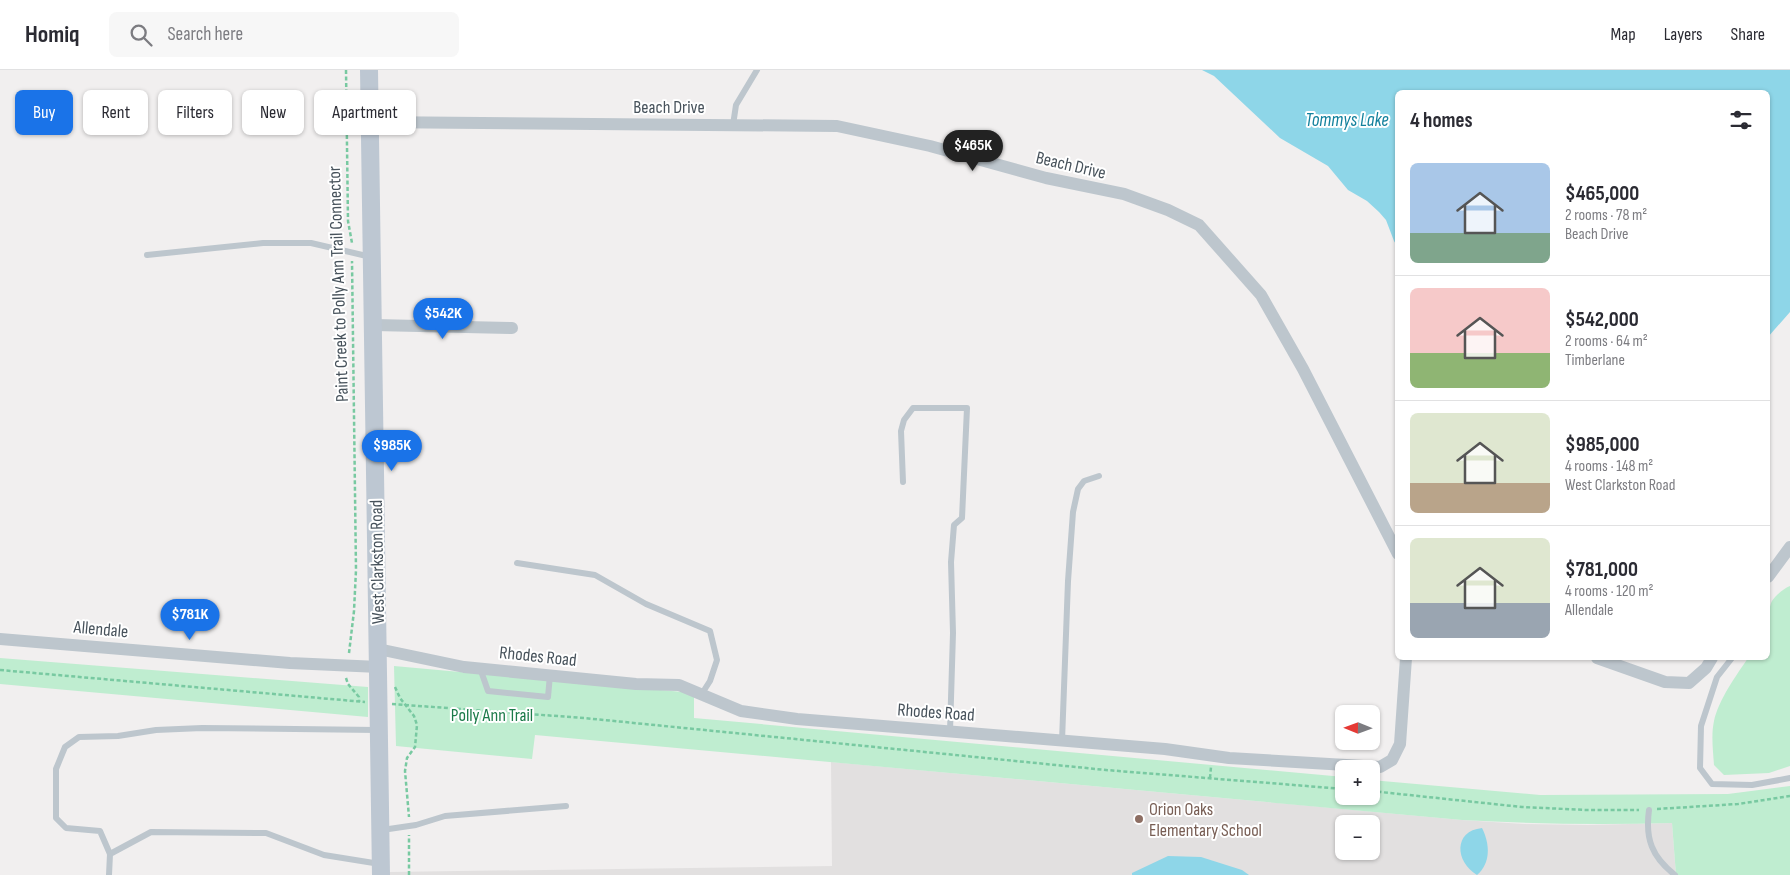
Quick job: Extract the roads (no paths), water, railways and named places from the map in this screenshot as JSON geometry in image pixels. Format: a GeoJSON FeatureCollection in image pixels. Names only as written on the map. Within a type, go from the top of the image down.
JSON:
{"type":"FeatureCollection","features":[{"type":"Feature","properties":{"kind":"main road","name":"West Clarkston Road"},"geometry":{"type":"LineString","coordinates":[[369,70],[369,90]]}},
{"type":"Feature","properties":{"kind":"main road","name":"West Clarkston Road"},"geometry":{"type":"LineString","coordinates":[[369,135],[374,325],[381,870]]}},
{"type":"Feature","properties":{"kind":"street","name":"Beach Drive"},"geometry":{"type":"LineString","coordinates":[[416,122],[837,126],[930,146],[1046,178],[1124,194],[1168,210],[1198,225],[1261,295],[1302,368],[1395,548]]}},
{"type":"Feature","properties":{"kind":"street"},"geometry":{"type":"LineString","coordinates":[[374,325],[512,328]]}},
{"type":"Feature","properties":{"kind":"street"},"geometry":{"type":"LineString","coordinates":[[1770,574],[1790,547]]}},
{"type":"Feature","properties":{"kind":"street","name":"Allendale"},"geometry":{"type":"LineString","coordinates":[[0,638],[290,663],[378,667]]}},
{"type":"Feature","properties":{"kind":"street","name":"Rhodes Road"},"geometry":{"type":"LineString","coordinates":[[378,649],[464,667],[636,684],[678,685],[742,711],[797,719],[1165,749],[1229,758],[1380,767],[1392,760],[1400,744],[1406,660]]}},
{"type":"Feature","properties":{"kind":"street"},"geometry":{"type":"LineString","coordinates":[[1603,660],[1665,682],[1689,683],[1706,668],[1711,660]]}},
{"type":"Feature","properties":{"kind":"lane"},"geometry":{"type":"LineString","coordinates":[[733,125],[736,105],[757,70]]}},
{"type":"Feature","properties":{"kind":"lane"},"geometry":{"type":"LineString","coordinates":[[147,255],[263,243],[311,243],[372,257]]}},
{"type":"Feature","properties":{"kind":"lane"},"geometry":{"type":"LineString","coordinates":[[903,482],[901,431],[904,420],[914,408],[967,408],[962,518],[954,525],[951,562],[953,633],[950,731]]}},
{"type":"Feature","properties":{"kind":"lane"},"geometry":{"type":"LineString","coordinates":[[1062,740],[1065,642],[1073,512],[1078,489],[1084,481],[1099,476]]}},
{"type":"Feature","properties":{"kind":"lane"},"geometry":{"type":"LineString","coordinates":[[517,563],[595,576],[646,604],[710,631],[717,660],[710,681],[701,695]]}},
{"type":"Feature","properties":{"kind":"lane"},"geometry":{"type":"LineString","coordinates":[[1730,660],[1717,677],[1701,726],[1700,768],[1712,784],[1752,785],[1790,778]]}},
{"type":"Feature","properties":{"kind":"lane"},"geometry":{"type":"LineString","coordinates":[[480,668],[488,691],[531,696],[548,697],[550,675]]}},
{"type":"Feature","properties":{"kind":"lane"},"geometry":{"type":"LineString","coordinates":[[109,875],[110,854],[100,832],[66,828],[56,818],[56,768],[65,747],[79,737],[118,736],[156,730],[202,728],[378,730]]}},
{"type":"Feature","properties":{"kind":"lane"},"geometry":{"type":"LineString","coordinates":[[381,830],[409,826],[446,816],[566,806]]}},
{"type":"Feature","properties":{"kind":"lane"},"geometry":{"type":"LineString","coordinates":[[1649,810],[1646,827],[1650,844],[1661,864],[1675,875]]}},
{"type":"Feature","properties":{"kind":"lane"},"geometry":{"type":"LineString","coordinates":[[110,854],[151,832],[266,832],[324,855],[381,870]]}},
{"type":"Feature","properties":{"kind":"water","name":"Tommys Lake"},"geometry":{"type":"Polygon","coordinates":[[[1202,70],[1790,70],[1790,312],[1770,335],[1770,90],[1395,90],[1395,243],[1386,220],[1379,212],[1367,201],[1348,190],[1328,166],[1280,138],[1214,76],[1202,70]]]}},
{"type":"Feature","properties":{"kind":"water"},"geometry":{"type":"Polygon","coordinates":[[[1482,828],[1487,840],[1488,853],[1485,865],[1477,875],[1464,863],[1460,848],[1466,835],[1473,830],[1482,828]]]}},
{"type":"Feature","properties":{"kind":"water"},"geometry":{"type":"Polygon","coordinates":[[[1168,856],[1201,857],[1242,870],[1249,875],[1132,875],[1132,873],[1168,856]]]}},
{"type":"Feature","properties":{"kind":"place","name":"Orion Oaks Elementary School"},"geometry":{"type":"Point","coordinates":[1139,819]}},
{"type":"Feature","properties":{"kind":"park label","name":"Polly Ann Trail"},"geometry":{"type":"Point","coordinates":[492,715]}}]}
